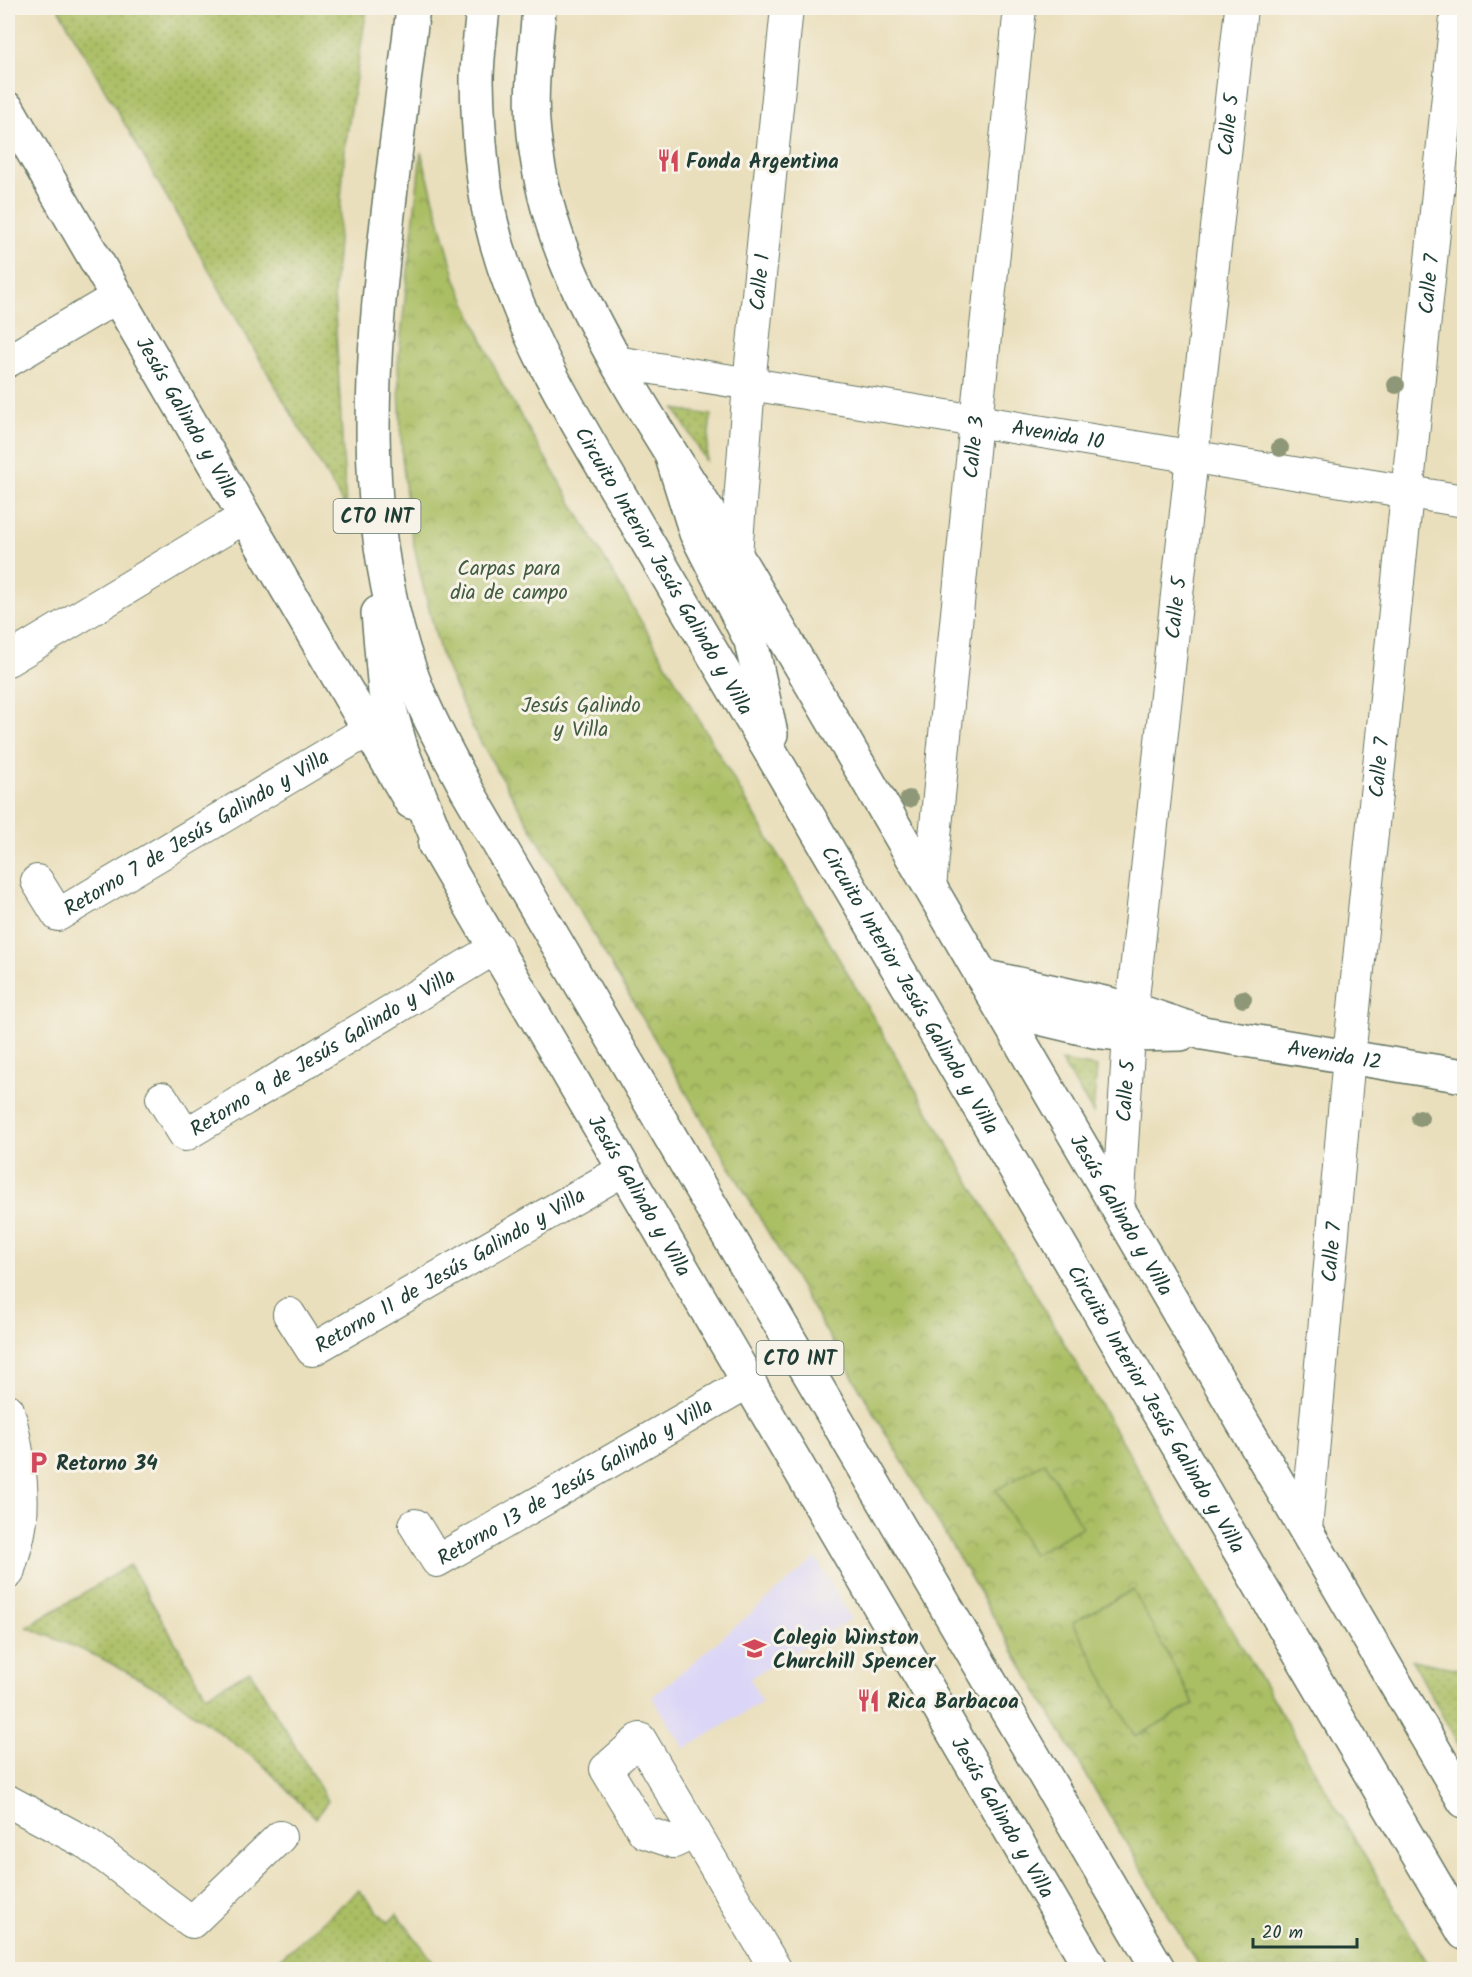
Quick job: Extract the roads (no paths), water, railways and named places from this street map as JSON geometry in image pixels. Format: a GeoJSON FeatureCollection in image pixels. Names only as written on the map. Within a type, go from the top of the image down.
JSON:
{"type":"FeatureCollection","features":[{"type":"Feature","properties":{"kind":"main road","name":"CTO INT"},"geometry":{"type":"LineString","coordinates":[[413,8],[375,342],[372,431],[377,522],[391,604],[409,669],[467,790],[1158,1970]]}},
{"type":"Feature","properties":{"kind":"main road","name":"Circuito Interior Jesús Galindo y Villa"},"geometry":{"type":"LineString","coordinates":[[483,8],[477,79],[481,154],[491,220],[512,291],[524,322],[571,412],[1464,1933]]}},
{"type":"Feature","properties":{"kind":"main road","name":"Jesús Galindo y Villa"},"geometry":{"type":"LineString","coordinates":[[539,8],[533,89],[534,133],[542,186],[553,229],[572,278],[616,362],[672,457],[736,555],[1464,1801]]}},
{"type":"Feature","properties":{"kind":"main road","name":"Jesús Galindo y Villa"},"geometry":{"type":"LineString","coordinates":[[8,109],[1092,1970]]}},
{"type":"Feature","properties":{"kind":"main road"},"geometry":{"type":"LineString","coordinates":[[672,457],[696,533],[751,641],[777,762]]}},
{"type":"Feature","properties":{"kind":"main road"},"geometry":{"type":"LineString","coordinates":[[377,522],[378,618],[386,692],[402,752],[450,870]]}},
{"type":"Feature","properties":{"kind":"main road","name":"Avenida 12"},"geometry":{"type":"LineString","coordinates":[[982,976],[1130,1022],[1464,1076]]}},
{"type":"Feature","properties":{"kind":"main road","name":"Avenida 12"},"geometry":{"type":"LineString","coordinates":[[1002,1009],[1094,1031],[1130,1022]]}},
{"type":"Feature","properties":{"kind":"street","name":"Calle 1"},"geometry":{"type":"LineString","coordinates":[[736,555],[749,384],[787,8]]}},
{"type":"Feature","properties":{"kind":"street","name":"Calle 3"},"geometry":{"type":"LineString","coordinates":[[930,887],[1020,8]]}},
{"type":"Feature","properties":{"kind":"street","name":"Calle 5"},"geometry":{"type":"LineString","coordinates":[[1118,1208],[1130,1022],[1241,8]]}},
{"type":"Feature","properties":{"kind":"street","name":"Calle 7"},"geometry":{"type":"LineString","coordinates":[[1306,1529],[1349,1057],[1457,8]]}},
{"type":"Feature","properties":{"kind":"street"},"geometry":{"type":"LineString","coordinates":[[8,361],[117,297]]}},
{"type":"Feature","properties":{"kind":"street","name":"Avenida 10"},"geometry":{"type":"LineString","coordinates":[[616,362],[1464,501]]}},
{"type":"Feature","properties":{"kind":"street"},"geometry":{"type":"LineString","coordinates":[[8,660],[245,517]]}},
{"type":"Feature","properties":{"kind":"street","name":"Retorno 7 de Jesús Galindo y Villa"},"geometry":{"type":"LineString","coordinates":[[37,881],[58,915],[370,729]]}},
{"type":"Feature","properties":{"kind":"street","name":"Retorno 9 de Jesús Galindo y Villa"},"geometry":{"type":"LineString","coordinates":[[162,1098],[185,1135],[496,947]]}},
{"type":"Feature","properties":{"kind":"street","name":"Retorno 11 de Jesús Galindo y Villa"},"geometry":{"type":"LineString","coordinates":[[290,1314],[312,1350],[625,1169]]}},
{"type":"Feature","properties":{"kind":"street","name":"Retorno 13 de Jesús Galindo y Villa"},"geometry":{"type":"LineString","coordinates":[[415,1525],[437,1561],[750,1381]]}},
{"type":"Feature","properties":{"kind":"street"},"geometry":{"type":"LineString","coordinates":[[8,1410],[19,1464],[21,1518],[8,1573]]}},
{"type":"Feature","properties":{"kind":"street"},"geometry":{"type":"LineString","coordinates":[[8,1801],[88,1844],[192,1923],[280,1837]]}},
{"type":"Feature","properties":{"kind":"street"},"geometry":{"type":"LineString","coordinates":[[695,1832],[776,1970]]}},
{"type":"Feature","properties":{"kind":"place","name":"Fonda Argentina"},"geometry":{"type":"Point","coordinates":[668,161]}},
{"type":"Feature","properties":{"kind":"place","name":"Retorno 34"},"geometry":{"type":"Point","coordinates":[38,1463]}},
{"type":"Feature","properties":{"kind":"place","name":"Colegio Winston Churchill Spencer"},"geometry":{"type":"Point","coordinates":[755,1649]}},
{"type":"Feature","properties":{"kind":"place","name":"Rica Barbacoa"},"geometry":{"type":"Point","coordinates":[869,1701]}},
{"type":"Feature","properties":{"kind":"park label","name":"Carpas para dia de campo"},"geometry":{"type":"Point","coordinates":[509,580]}}]}
